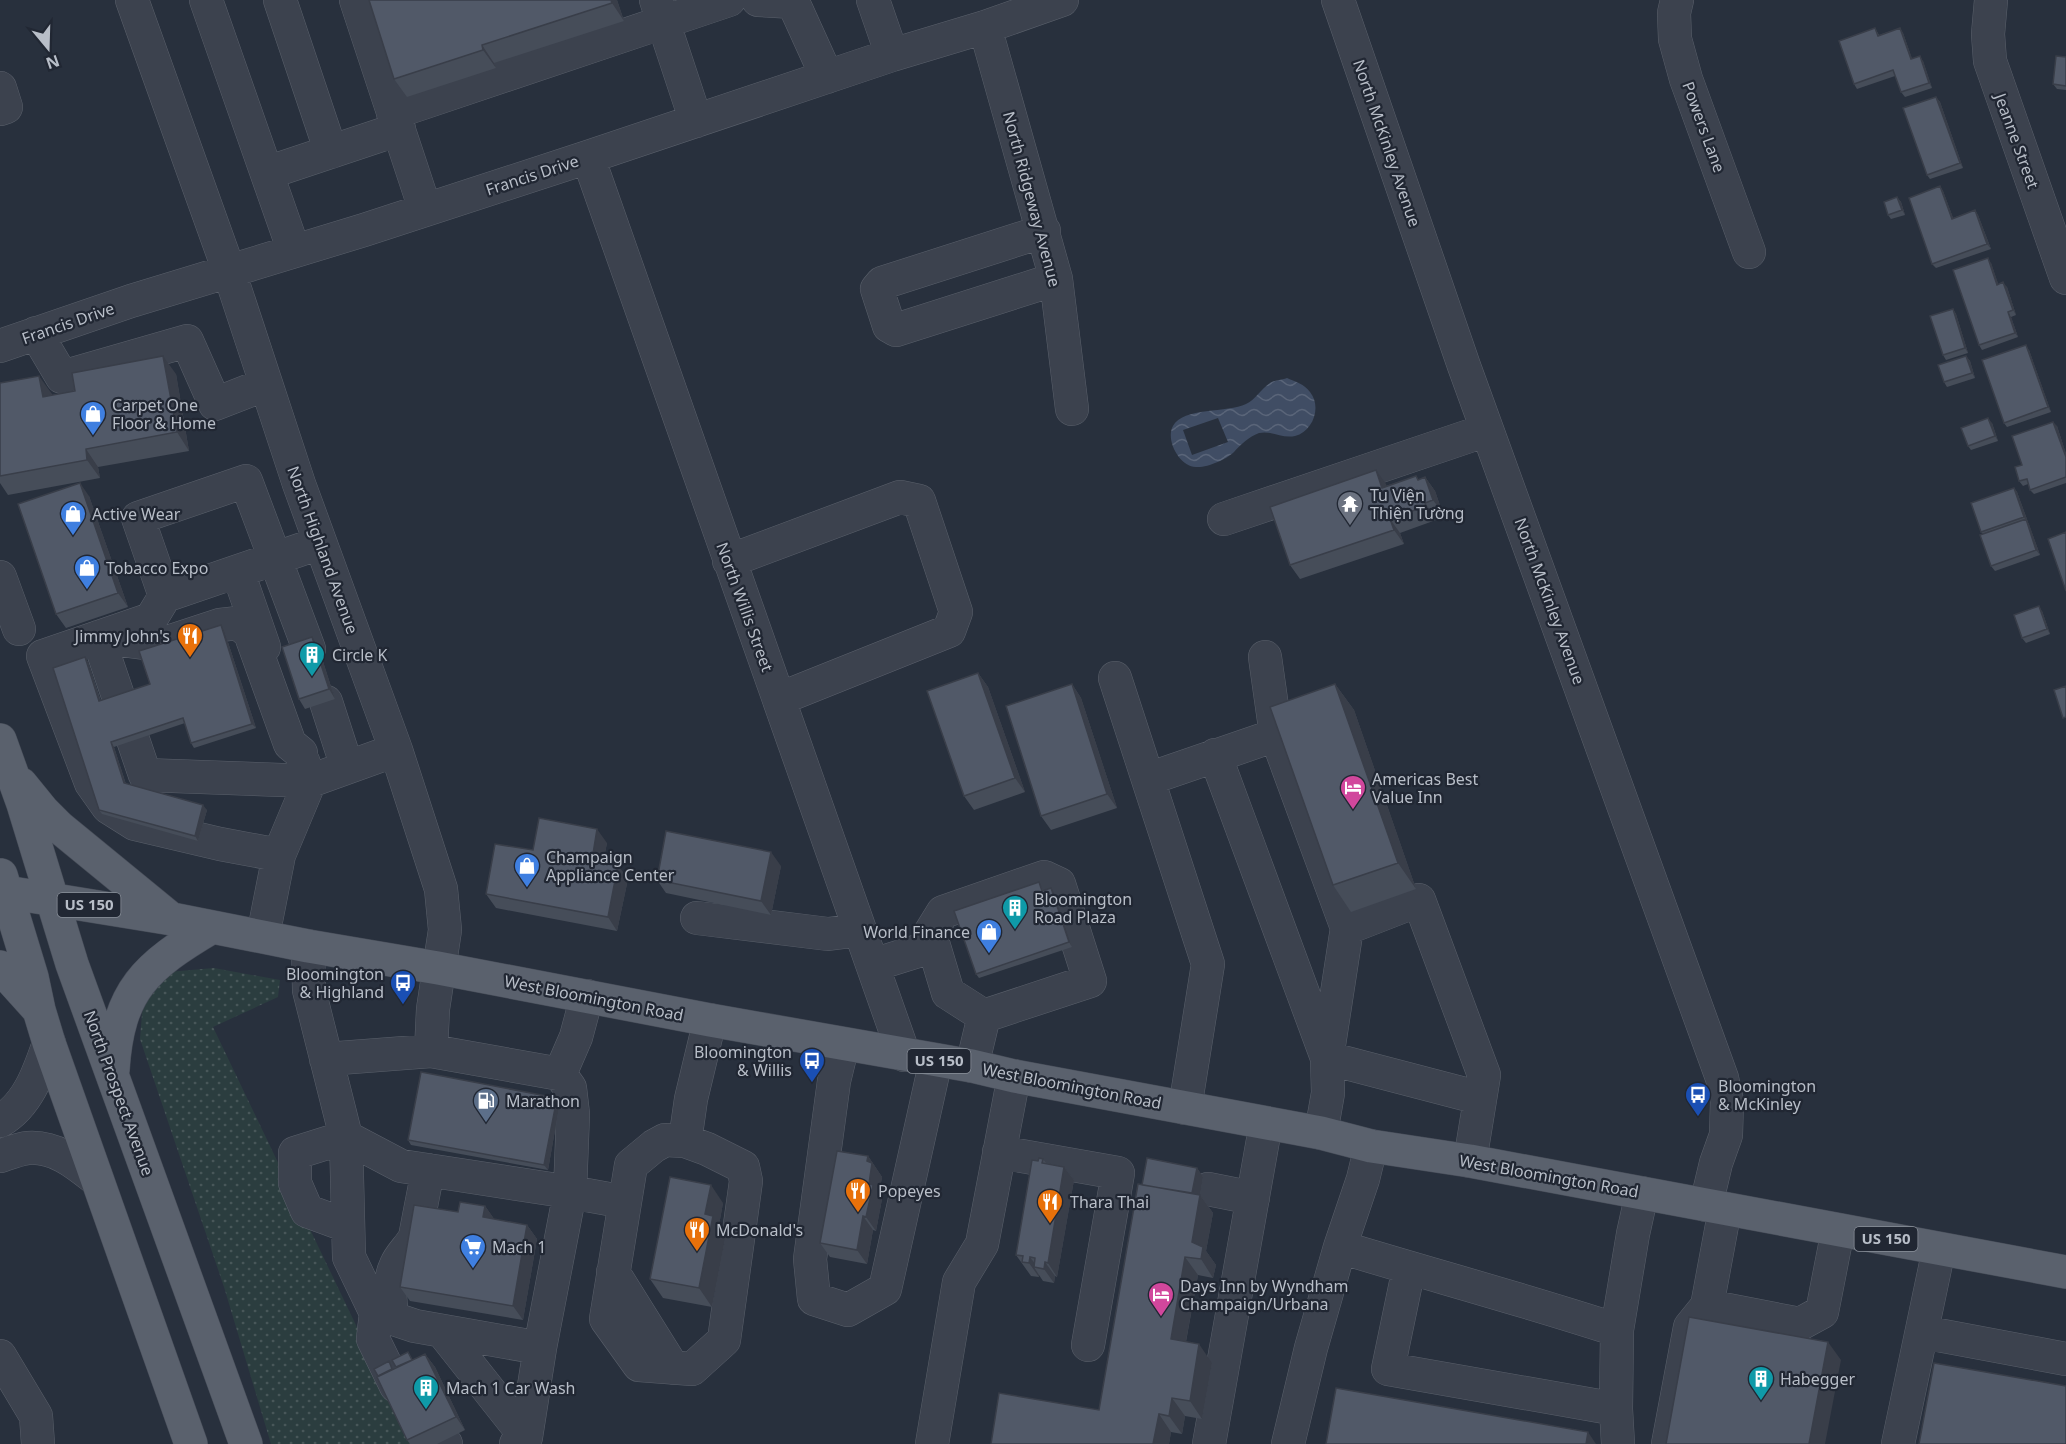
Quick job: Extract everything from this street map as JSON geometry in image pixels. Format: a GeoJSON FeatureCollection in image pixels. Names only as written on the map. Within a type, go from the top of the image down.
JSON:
{"type":"FeatureCollection","features":[{"type":"Feature","properties":{"kind":"main road","name":"North Prospect Avenue"},"geometry":{"type":"LineString","coordinates":[[0,740],[113,1078],[246,1444]]}},
{"type":"Feature","properties":{"kind":"main road"},"geometry":{"type":"LineString","coordinates":[[11,771],[51,819],[117,876],[172,919]]}},
{"type":"Feature","properties":{"kind":"main road","name":"West Bloomington Road"},"geometry":{"type":"LineString","coordinates":[[2,885],[51,898],[308,946],[972,1066],[1014,1076],[1322,1133],[1371,1146],[1470,1161],[2066,1272]]}},
{"type":"Feature","properties":{"kind":"main road"},"geometry":{"type":"LineString","coordinates":[[2,885],[32,977],[49,1043],[191,1444]]}},
{"type":"Feature","properties":{"kind":"main road"},"geometry":{"type":"LineString","coordinates":[[113,1078],[115,1040],[120,1021],[137,986],[147,973],[164,958],[212,927]]}},
{"type":"Feature","properties":{"kind":"main road"},"geometry":{"type":"LineString","coordinates":[[0,967],[39,1010]]}},
{"type":"Feature","properties":{"kind":"street","name":"North Highland Avenue"},"geometry":{"type":"LineString","coordinates":[[132,0],[229,271],[298,484],[396,750],[441,890],[445,930],[433,1009],[431,1051]]}},
{"type":"Feature","properties":{"kind":"street"},"geometry":{"type":"LineString","coordinates":[[206,0],[294,251]]}},
{"type":"Feature","properties":{"kind":"street"},"geometry":{"type":"LineString","coordinates":[[280,0],[331,152]]}},
{"type":"Feature","properties":{"kind":"street"},"geometry":{"type":"LineString","coordinates":[[356,0],[425,209]]}},
{"type":"Feature","properties":{"kind":"street"},"geometry":{"type":"LineString","coordinates":[[267,173],[331,152],[396,121],[660,11],[729,0]]}},
{"type":"Feature","properties":{"kind":"street"},"geometry":{"type":"LineString","coordinates":[[758,0],[793,2],[826,77]]}},
{"type":"Feature","properties":{"kind":"street"},"geometry":{"type":"LineString","coordinates":[[873,0],[892,55]]}},
{"type":"Feature","properties":{"kind":"street","name":"Francis Drive"},"geometry":{"type":"LineString","coordinates":[[0,346],[588,157],[1062,0]]}},
{"type":"Feature","properties":{"kind":"street","name":"North McKinley Avenue"},"geometry":{"type":"LineString","coordinates":[[1338,0],[1487,430],[1722,1077],[1727,1101],[1726,1135],[1716,1163],[1716,1207],[1707,1306]]}},
{"type":"Feature","properties":{"kind":"street","name":"Powers Lane"},"geometry":{"type":"LineString","coordinates":[[1677,0],[1674,13],[1674,39],[1686,79],[1749,252]]}},
{"type":"Feature","properties":{"kind":"street","name":"Jeanne Street"},"geometry":{"type":"LineString","coordinates":[[1991,0],[1988,34],[1990,61],[2066,278]]}},
{"type":"Feature","properties":{"kind":"street"},"geometry":{"type":"LineString","coordinates":[[660,11],[696,121]]}},
{"type":"Feature","properties":{"kind":"street","name":"North Ridgeway Avenue"},"geometry":{"type":"LineString","coordinates":[[985,27],[1056,279],[1072,409]]}},
{"type":"Feature","properties":{"kind":"street"},"geometry":{"type":"LineString","coordinates":[[0,88],[6,107],[0,109]]}},
{"type":"Feature","properties":{"kind":"street","name":"North Willis Street"},"geometry":{"type":"LineString","coordinates":[[588,157],[904,1055]]}},
{"type":"Feature","properties":{"kind":"street"},"geometry":{"type":"LineString","coordinates":[[1044,231],[882,283],[877,289],[890,326],[896,330],[1056,279]]}},
{"type":"Feature","properties":{"kind":"street"},"geometry":{"type":"LineString","coordinates":[[36,333],[62,377],[187,341],[215,404],[266,384]]}},
{"type":"Feature","properties":{"kind":"street"},"geometry":{"type":"LineString","coordinates":[[1224,519],[1487,430]]}},
{"type":"Feature","properties":{"kind":"street"},"geometry":{"type":"LineString","coordinates":[[165,596],[138,518],[246,481],[309,649]]}},
{"type":"Feature","properties":{"kind":"street"},"geometry":{"type":"LineString","coordinates":[[729,561],[900,497],[919,501],[956,612],[949,631],[779,699]]}},
{"type":"Feature","properties":{"kind":"street"},"geometry":{"type":"LineString","coordinates":[[279,855],[135,824],[108,807],[91,783],[43,656],[151,619],[165,596],[320,543]]}},
{"type":"Feature","properties":{"kind":"street"},"geometry":{"type":"LineString","coordinates":[[238,572],[305,767],[279,855],[263,936]]}},
{"type":"Feature","properties":{"kind":"street"},"geometry":{"type":"LineString","coordinates":[[0,577],[19,629]]}},
{"type":"Feature","properties":{"kind":"street"},"geometry":{"type":"LineString","coordinates":[[98,637],[159,645],[220,625],[238,623],[250,633],[290,744],[305,767]]}},
{"type":"Feature","properties":{"kind":"street"},"geometry":{"type":"LineString","coordinates":[[98,637],[146,775],[305,767],[347,768],[396,750]]}},
{"type":"Feature","properties":{"kind":"street"},"geometry":{"type":"LineString","coordinates":[[1265,657],[1276,735],[1347,928],[1327,1058],[1328,1093],[1322,1133]]}},
{"type":"Feature","properties":{"kind":"street"},"geometry":{"type":"LineString","coordinates":[[1115,678],[1208,964],[1185,1108]]}},
{"type":"Feature","properties":{"kind":"street"},"geometry":{"type":"LineString","coordinates":[[326,702],[347,768]]}},
{"type":"Feature","properties":{"kind":"street"},"geometry":{"type":"LineString","coordinates":[[1148,779],[1276,735]]}},
{"type":"Feature","properties":{"kind":"street"},"geometry":{"type":"LineString","coordinates":[[1215,755],[1327,1058]]}},
{"type":"Feature","properties":{"kind":"street"},"geometry":{"type":"LineString","coordinates":[[1044,877],[1059,884],[1090,981],[984,1016],[948,993],[930,933],[943,912],[1044,877]]}},
{"type":"Feature","properties":{"kind":"street"},"geometry":{"type":"LineString","coordinates":[[1347,928],[1419,900],[1484,1075],[1470,1161]]}},
{"type":"Feature","properties":{"kind":"street"},"geometry":{"type":"LineString","coordinates":[[697,918],[828,934],[860,930]]}},
{"type":"Feature","properties":{"kind":"street"},"geometry":{"type":"LineString","coordinates":[[308,946],[309,990],[346,1137],[349,1257],[391,1330],[405,1382]]}},
{"type":"Feature","properties":{"kind":"street"},"geometry":{"type":"LineString","coordinates":[[873,965],[934,946]]}},
{"type":"Feature","properties":{"kind":"street"},"geometry":{"type":"LineString","coordinates":[[560,1074],[576,1037],[587,996]]}},
{"type":"Feature","properties":{"kind":"street"},"geometry":{"type":"LineString","coordinates":[[972,1066],[984,1016]]}},
{"type":"Feature","properties":{"kind":"street"},"geometry":{"type":"LineString","coordinates":[[685,1141],[691,1099],[710,1020]]}},
{"type":"Feature","properties":{"kind":"street"},"geometry":{"type":"LineString","coordinates":[[0,1121],[20,1104],[31,1088],[49,1043]]}},
{"type":"Feature","properties":{"kind":"street"},"geometry":{"type":"LineString","coordinates":[[843,1044],[834,1082],[810,1259],[814,1299],[848,1310],[885,1289],[936,1060]]}},
{"type":"Feature","properties":{"kind":"street"},"geometry":{"type":"LineString","coordinates":[[326,1059],[431,1051],[493,1075],[560,1074]]}},
{"type":"Feature","properties":{"kind":"street"},"geometry":{"type":"LineString","coordinates":[[1327,1058],[1480,1098]]}},
{"type":"Feature","properties":{"kind":"street"},"geometry":{"type":"LineString","coordinates":[[521,1440],[570,1192],[573,1113],[570,1088],[560,1074]]}},
{"type":"Feature","properties":{"kind":"street"},"geometry":{"type":"LineString","coordinates":[[932,1444],[959,1282],[982,1244],[1014,1076]]}},
{"type":"Feature","properties":{"kind":"street"},"geometry":{"type":"LineString","coordinates":[[1209,1444],[1266,1123]]}},
{"type":"Feature","properties":{"kind":"street"},"geometry":{"type":"LineString","coordinates":[[348,1226],[307,1211],[295,1183],[295,1153],[346,1137],[401,1166],[428,1170],[475,1167],[570,1192],[624,1202]]}},
{"type":"Feature","properties":{"kind":"street"},"geometry":{"type":"LineString","coordinates":[[665,1140],[685,1141],[743,1167],[746,1181],[724,1340],[692,1369],[639,1365],[606,1319],[631,1165],[665,1140]]}},
{"type":"Feature","properties":{"kind":"street"},"geometry":{"type":"LineString","coordinates":[[1288,1444],[1311,1348],[1371,1146]]}},
{"type":"Feature","properties":{"kind":"street"},"geometry":{"type":"LineString","coordinates":[[0,1156],[27,1148],[53,1151],[72,1160],[97,1180]]}},
{"type":"Feature","properties":{"kind":"street"},"geometry":{"type":"LineString","coordinates":[[999,1152],[1132,1175],[1088,1344]]}},
{"type":"Feature","properties":{"kind":"street"},"geometry":{"type":"LineString","coordinates":[[384,1315],[396,1263],[415,1237],[428,1170]]}},
{"type":"Feature","properties":{"kind":"street"},"geometry":{"type":"LineString","coordinates":[[1208,1188],[1253,1198]]}},
{"type":"Feature","properties":{"kind":"street"},"geometry":{"type":"LineString","coordinates":[[1618,1444],[1617,1330],[1642,1193]]}},
{"type":"Feature","properties":{"kind":"street"},"geometry":{"type":"LineString","coordinates":[[1668,1444],[1690,1327],[1707,1306],[1800,1324],[1822,1312],[1838,1230]]}},
{"type":"Feature","properties":{"kind":"street"},"geometry":{"type":"LineString","coordinates":[[1340,1246],[1617,1330]]}},
{"type":"Feature","properties":{"kind":"street"},"geometry":{"type":"LineString","coordinates":[[1898,1444],[1939,1249]]}},
{"type":"Feature","properties":{"kind":"street"},"geometry":{"type":"LineString","coordinates":[[1409,1268],[1388,1369],[1616,1409]]}},
{"type":"Feature","properties":{"kind":"street"},"geometry":{"type":"LineString","coordinates":[[384,1315],[415,1326],[540,1348]]}},
{"type":"Feature","properties":{"kind":"street"},"geometry":{"type":"LineString","coordinates":[[442,1331],[521,1440]]}},
{"type":"Feature","properties":{"kind":"street"},"geometry":{"type":"LineString","coordinates":[[1922,1332],[2066,1359]]}},
{"type":"Feature","properties":{"kind":"street"},"geometry":{"type":"LineString","coordinates":[[0,1356],[36,1416],[38,1444]]}},
{"type":"Feature","properties":{"kind":"shaded area"},"geometry":{"type":"Polygon","coordinates":[[[214,968],[280,980],[278,997],[213,1027],[413,1444],[271,1444],[224,1287],[140,1039],[143,1002],[168,972],[214,968]]]}},
{"type":"Feature","properties":{"kind":"water"},"geometry":{"type":"Polygon","coordinates":[[[1287,378],[1308,389],[1314,398],[1314,418],[1307,429],[1290,437],[1259,433],[1245,441],[1227,457],[1206,466],[1190,466],[1180,458],[1171,438],[1173,426],[1178,420],[1196,413],[1246,404],[1270,383],[1287,378]],[[1218,418],[1183,430],[1192,455],[1228,442],[1218,418]]]}},
{"type":"Feature","properties":{"kind":"building"},"geometry":{"type":"Polygon","coordinates":[[[369,0],[611,0],[612,3],[482,45],[483,50],[394,79],[369,0]]]}},
{"type":"Feature","properties":{"kind":"building"},"geometry":{"type":"Polygon","coordinates":[[[1875,28],[1878,36],[1900,28],[1911,59],[1920,56],[1929,83],[1901,92],[1893,70],[1854,84],[1839,41],[1875,28]]]}},
{"type":"Feature","properties":{"kind":"building"},"geometry":{"type":"Polygon","coordinates":[[[2056,56],[2066,57],[2066,86],[2053,84],[2056,56]]]}},
{"type":"Feature","properties":{"kind":"building"},"geometry":{"type":"Polygon","coordinates":[[[1936,97],[1960,163],[1927,175],[1903,108],[1936,97]]]}},
{"type":"Feature","properties":{"kind":"building"},"geometry":{"type":"Polygon","coordinates":[[[1940,186],[1952,219],[1975,210],[1987,244],[1932,264],[1909,198],[1940,186]]]}},
{"type":"Feature","properties":{"kind":"building"},"geometry":{"type":"Polygon","coordinates":[[[1897,197],[1902,210],[1888,215],[1884,202],[1897,197]]]}},
{"type":"Feature","properties":{"kind":"building"},"geometry":{"type":"Polygon","coordinates":[[[1988,258],[1997,285],[2003,282],[2013,310],[2008,312],[2015,333],[1979,345],[1953,270],[1988,258]]]}},
{"type":"Feature","properties":{"kind":"building"},"geometry":{"type":"Polygon","coordinates":[[[1953,309],[1965,348],[1943,355],[1930,316],[1953,309]]]}},
{"type":"Feature","properties":{"kind":"building"},"geometry":{"type":"Polygon","coordinates":[[[2026,345],[2048,407],[2004,423],[1982,360],[2026,345]]]}},
{"type":"Feature","properties":{"kind":"building","name":"Carpet One Floor & Home"},"geometry":{"type":"Polygon","coordinates":[[[163,356],[177,432],[86,449],[87,460],[0,476],[0,383],[39,376],[43,397],[75,391],[72,373],[163,356]]]}},
{"type":"Feature","properties":{"kind":"building"},"geometry":{"type":"Polygon","coordinates":[[[1966,356],[1972,373],[1944,382],[1938,365],[1966,356]]]}},
{"type":"Feature","properties":{"kind":"building"},"geometry":{"type":"Polygon","coordinates":[[[1988,418],[1995,436],[1968,446],[1961,428],[1988,418]]]}},
{"type":"Feature","properties":{"kind":"building"},"geometry":{"type":"Polygon","coordinates":[[[2053,422],[2066,457],[2066,477],[2030,490],[2027,479],[2019,481],[2015,467],[2022,465],[2012,436],[2053,422]]]}},
{"type":"Feature","properties":{"kind":"building","name":"Tu Viện Thiện Tường"},"geometry":{"type":"Polygon","coordinates":[[[1376,470],[1382,488],[1416,476],[1418,480],[1425,477],[1433,500],[1425,503],[1426,506],[1390,519],[1394,530],[1290,565],[1270,507],[1376,470]]]}},
{"type":"Feature","properties":{"kind":"building"},"geometry":{"type":"Polygon","coordinates":[[[80,483],[118,593],[56,614],[18,504],[80,483]]]}},
{"type":"Feature","properties":{"kind":"building"},"geometry":{"type":"Polygon","coordinates":[[[2014,488],[2024,517],[1981,532],[1971,503],[2014,488]]]}},
{"type":"Feature","properties":{"kind":"building"},"geometry":{"type":"Polygon","coordinates":[[[2026,519],[2036,550],[1991,566],[1980,535],[2026,519]]]}},
{"type":"Feature","properties":{"kind":"building"},"geometry":{"type":"Polygon","coordinates":[[[2066,532],[2066,591],[2048,539],[2066,532]]]}},
{"type":"Feature","properties":{"kind":"building"},"geometry":{"type":"Polygon","coordinates":[[[2039,606],[2047,629],[2022,638],[2014,615],[2039,606]]]}},
{"type":"Feature","properties":{"kind":"building"},"geometry":{"type":"Polygon","coordinates":[[[221,625],[252,724],[191,743],[183,718],[111,742],[124,783],[203,805],[195,836],[99,810],[53,668],[85,657],[99,701],[150,684],[139,651],[221,625]]]}},
{"type":"Feature","properties":{"kind":"building","name":"Circle K"},"geometry":{"type":"Polygon","coordinates":[[[312,637],[329,689],[299,699],[282,647],[312,637]]]}},
{"type":"Feature","properties":{"kind":"building"},"geometry":{"type":"Polygon","coordinates":[[[978,673],[1015,778],[964,796],[927,691],[978,673]]]}},
{"type":"Feature","properties":{"kind":"building"},"geometry":{"type":"Polygon","coordinates":[[[1072,684],[1107,794],[1041,816],[1006,706],[1072,684]]]}},
{"type":"Feature","properties":{"kind":"building","name":"Americas Best Value Inn"},"geometry":{"type":"Polygon","coordinates":[[[1335,684],[1398,863],[1333,885],[1270,707],[1335,684]]]}},
{"type":"Feature","properties":{"kind":"building"},"geometry":{"type":"Polygon","coordinates":[[[2066,686],[2066,717],[2063,718],[2054,690],[2066,686]]]}},
{"type":"Feature","properties":{"kind":"building"},"geometry":{"type":"Polygon","coordinates":[[[539,818],[597,829],[592,860],[618,865],[608,917],[486,894],[495,844],[533,850],[539,818]]]}},
{"type":"Feature","properties":{"kind":"building"},"geometry":{"type":"Polygon","coordinates":[[[666,831],[771,852],[761,901],[657,880],[666,831]]]}},
{"type":"Feature","properties":{"kind":"building","name":"Bloomington Road Plaza"},"geometry":{"type":"Polygon","coordinates":[[[1039,882],[1042,891],[1051,888],[1069,942],[976,974],[954,911],[1039,882]]]}},
{"type":"Feature","properties":{"kind":"building","name":"Marathon"},"geometry":{"type":"Polygon","coordinates":[[[421,1072],[557,1098],[544,1165],[408,1140],[421,1072]]]}},
{"type":"Feature","properties":{"kind":"building","name":"Popeyes"},"geometry":{"type":"Polygon","coordinates":[[[837,1151],[868,1156],[867,1161],[872,1163],[869,1184],[873,1185],[866,1217],[863,1216],[857,1250],[820,1243],[837,1151]]]}},
{"type":"Feature","properties":{"kind":"building"},"geometry":{"type":"Polygon","coordinates":[[[1039,1158],[1043,1159],[1042,1163],[1064,1167],[1048,1263],[1045,1262],[1044,1269],[1034,1267],[1035,1258],[1030,1257],[1029,1263],[1022,1262],[1023,1256],[1016,1255],[1032,1160],[1038,1161],[1039,1158]]]}},
{"type":"Feature","properties":{"kind":"building"},"geometry":{"type":"Polygon","coordinates":[[[1147,1158],[1197,1168],[1192,1193],[1142,1185],[1147,1158]]]}},
{"type":"Feature","properties":{"kind":"building"},"geometry":{"type":"Polygon","coordinates":[[[670,1177],[711,1185],[705,1214],[713,1216],[699,1288],[650,1279],[670,1177]]]}},
{"type":"Feature","properties":{"kind":"building","name":"Days Inn by Wyndham Champaign/Urbana"},"geometry":{"type":"Polygon","coordinates":[[[1138,1184],[1200,1195],[1192,1242],[1203,1247],[1201,1259],[1185,1257],[1171,1339],[1199,1344],[1190,1401],[1172,1398],[1169,1416],[1159,1414],[1153,1444],[991,1444],[999,1393],[1099,1410],[1138,1184]]]}},
{"type":"Feature","properties":{"kind":"building","name":"Mach 1"},"geometry":{"type":"Polygon","coordinates":[[[460,1202],[485,1206],[483,1217],[527,1225],[513,1306],[400,1287],[414,1205],[458,1212],[460,1202]]]}},
{"type":"Feature","properties":{"kind":"building","name":"Habegger"},"geometry":{"type":"Polygon","coordinates":[[[1689,1317],[1828,1342],[1809,1444],[1666,1444],[1689,1317]]]}},
{"type":"Feature","properties":{"kind":"building"},"geometry":{"type":"Polygon","coordinates":[[[408,1352],[412,1360],[396,1367],[392,1360],[408,1352]]]}},
{"type":"Feature","properties":{"kind":"building","name":"Mach 1 Car Wash"},"geometry":{"type":"Polygon","coordinates":[[[425,1354],[456,1417],[407,1440],[377,1377],[425,1354]]]}},
{"type":"Feature","properties":{"kind":"building"},"geometry":{"type":"Polygon","coordinates":[[[389,1361],[392,1369],[378,1376],[374,1369],[389,1361]]]}},
{"type":"Feature","properties":{"kind":"building"},"geometry":{"type":"Polygon","coordinates":[[[1934,1363],[2066,1386],[2066,1444],[1919,1444],[1934,1363]]]}},
{"type":"Feature","properties":{"kind":"building"},"geometry":{"type":"Polygon","coordinates":[[[1336,1388],[1588,1432],[1586,1444],[1326,1444],[1336,1388]]]}},
{"type":"Feature","properties":{"kind":"place","name":"Carpet One Floor & Home"},"geometry":{"type":"Point","coordinates":[93,437]}},
{"type":"Feature","properties":{"kind":"place","name":"Tu Viện Thiện Tường"},"geometry":{"type":"Point","coordinates":[1350,527]}},
{"type":"Feature","properties":{"kind":"place","name":"Active Wear"},"geometry":{"type":"Point","coordinates":[73,537]}},
{"type":"Feature","properties":{"kind":"place","name":"Tobacco Expo"},"geometry":{"type":"Point","coordinates":[87,591]}},
{"type":"Feature","properties":{"kind":"place","name":"Jimmy John's"},"geometry":{"type":"Point","coordinates":[190,659]}},
{"type":"Feature","properties":{"kind":"place","name":"Circle K"},"geometry":{"type":"Point","coordinates":[312,678]}},
{"type":"Feature","properties":{"kind":"place","name":"Americas Best Value Inn"},"geometry":{"type":"Point","coordinates":[1353,811]}},
{"type":"Feature","properties":{"kind":"place","name":"Champaign Appliance Center"},"geometry":{"type":"Point","coordinates":[527,889]}},
{"type":"Feature","properties":{"kind":"place","name":"Bloomington Road Plaza"},"geometry":{"type":"Point","coordinates":[1015,931]}},
{"type":"Feature","properties":{"kind":"place","name":"World Finance"},"geometry":{"type":"Point","coordinates":[989,955]}},
{"type":"Feature","properties":{"kind":"place","name":"Bloomington & Highland"},"geometry":{"type":"Point","coordinates":[403,1006]}},
{"type":"Feature","properties":{"kind":"place","name":"Bloomington & Willis"},"geometry":{"type":"Point","coordinates":[812,1084]}},
{"type":"Feature","properties":{"kind":"place","name":"Bloomington & McKinley"},"geometry":{"type":"Point","coordinates":[1698,1118]}},
{"type":"Feature","properties":{"kind":"place","name":"Marathon"},"geometry":{"type":"Point","coordinates":[486,1124]}},
{"type":"Feature","properties":{"kind":"place","name":"Popeyes"},"geometry":{"type":"Point","coordinates":[858,1214]}},
{"type":"Feature","properties":{"kind":"place","name":"Thara Thai"},"geometry":{"type":"Point","coordinates":[1050,1225]}},
{"type":"Feature","properties":{"kind":"place","name":"McDonald's"},"geometry":{"type":"Point","coordinates":[697,1253]}},
{"type":"Feature","properties":{"kind":"place","name":"Mach 1"},"geometry":{"type":"Point","coordinates":[473,1270]}},
{"type":"Feature","properties":{"kind":"place","name":"Days Inn by Wyndham Champaign/Urbana"},"geometry":{"type":"Point","coordinates":[1161,1318]}},
{"type":"Feature","properties":{"kind":"place","name":"Habegger"},"geometry":{"type":"Point","coordinates":[1761,1402]}},
{"type":"Feature","properties":{"kind":"place","name":"Mach 1 Car Wash"},"geometry":{"type":"Point","coordinates":[426,1411]}}]}
